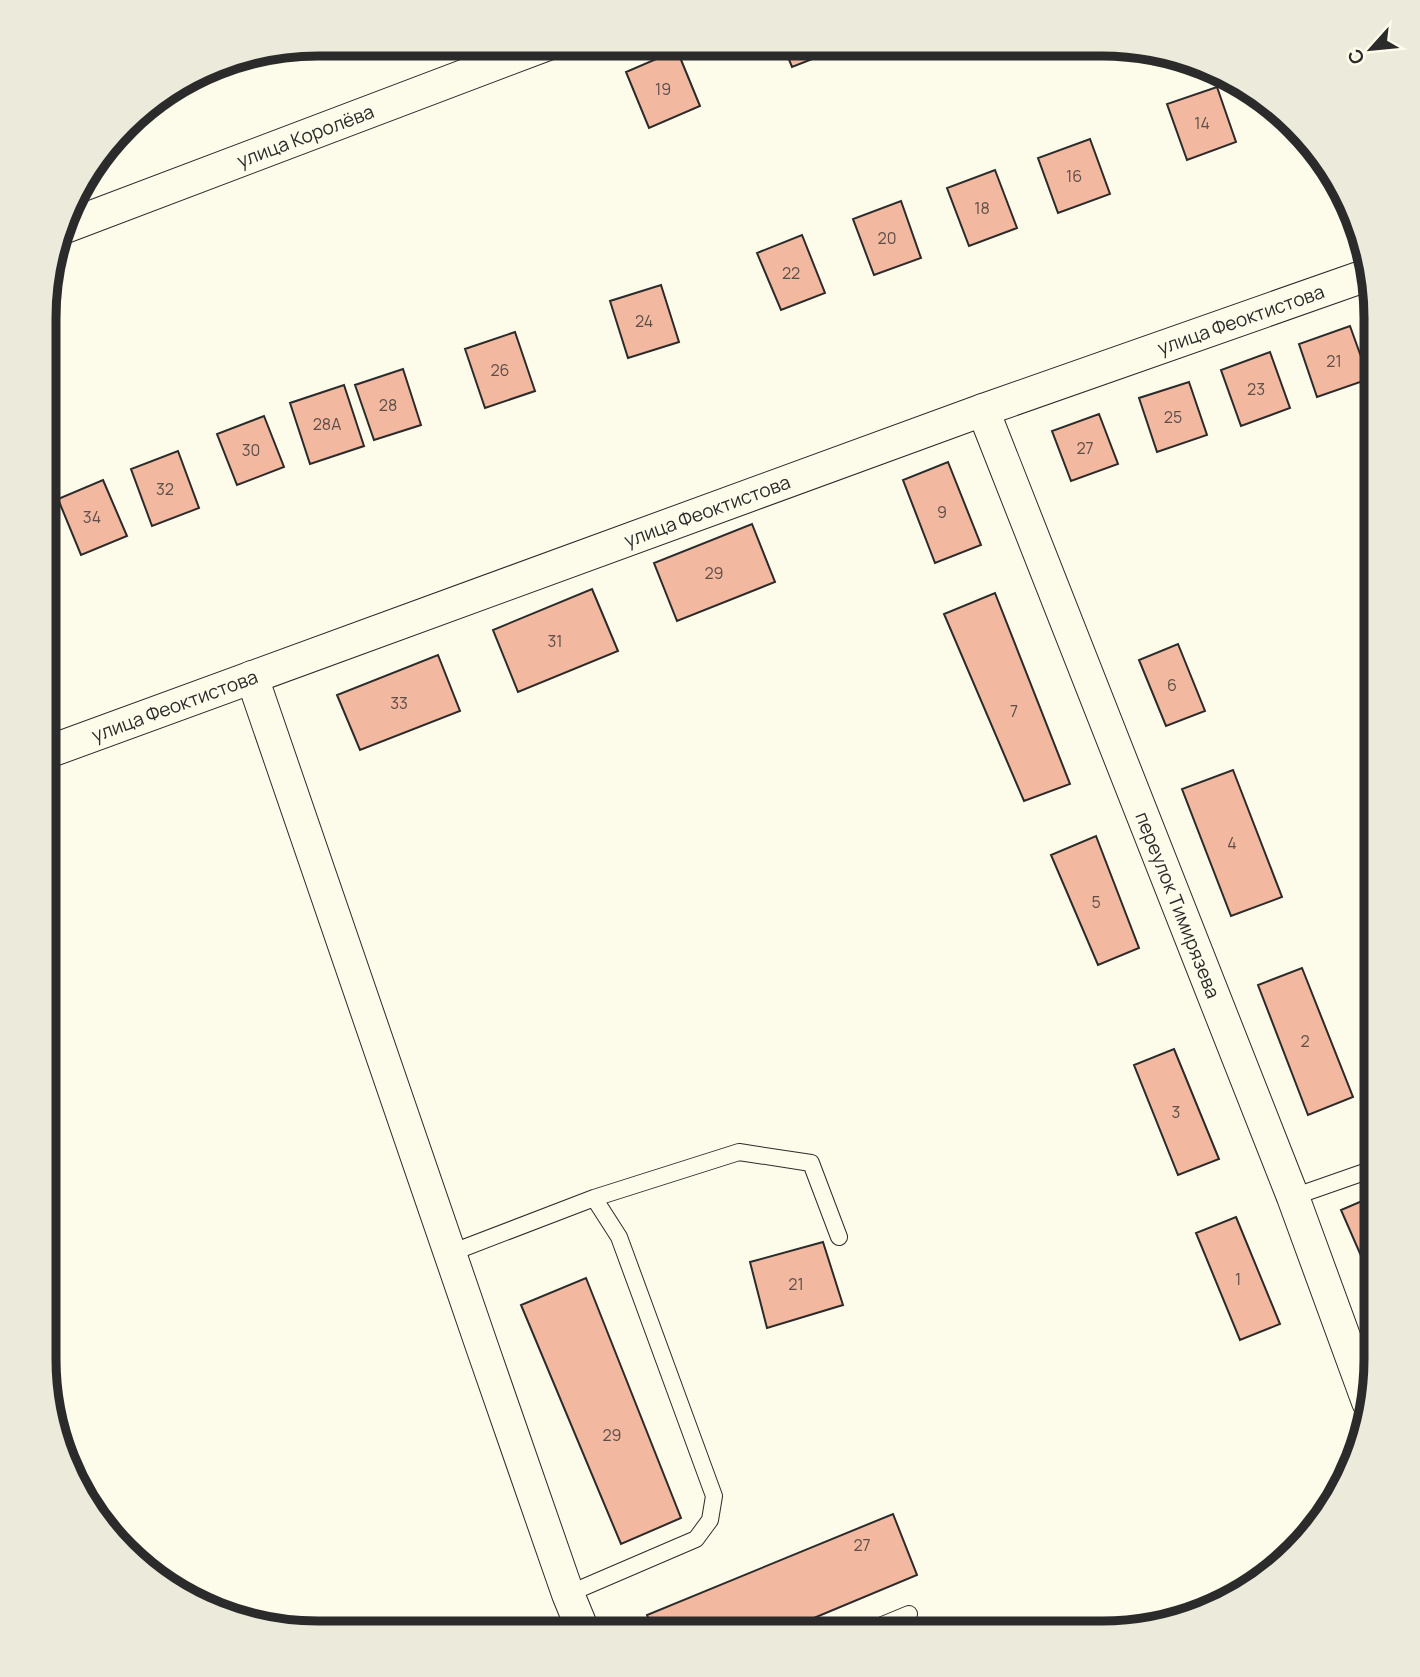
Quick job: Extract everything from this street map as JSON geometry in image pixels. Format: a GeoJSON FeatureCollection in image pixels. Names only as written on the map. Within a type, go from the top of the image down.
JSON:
{"type":"FeatureCollection","features":[{"type":"Feature","properties":{"kind":"street","name":"улица Королёва"},"geometry":{"type":"LineString","coordinates":[[74,224],[500,56]]}},
{"type":"Feature","properties":{"kind":"street","name":"улица Феоктистова"},"geometry":{"type":"LineString","coordinates":[[56,749],[983,411],[1361,277]]}},
{"type":"Feature","properties":{"kind":"street","name":"переулок Тимирязева"},"geometry":{"type":"LineString","coordinates":[[983,411],[1293,1197],[1362,1387]]}},
{"type":"Feature","properties":{"kind":"street"},"geometry":{"type":"LineString","coordinates":[[252,677],[390,1074],[449,1254],[579,1621]]}},
{"type":"Feature","properties":{"kind":"lane"},"geometry":{"type":"LineString","coordinates":[[449,1254],[594,1198],[739,1152],[811,1163],[839,1237]]}},
{"type":"Feature","properties":{"kind":"lane"},"geometry":{"type":"LineString","coordinates":[[1293,1197],[1364,1172]]}},
{"type":"Feature","properties":{"kind":"lane"},"geometry":{"type":"LineString","coordinates":[[568,1594],[696,1539],[710,1520],[715,1496],[619,1237],[594,1198]]}},
{"type":"Feature","properties":{"kind":"lane"},"geometry":{"type":"LineString","coordinates":[[892,1621],[909,1614]]}},
{"type":"Feature","properties":{"kind":"building"},"geometry":{"type":"Polygon","coordinates":[[[663,56],[679,56],[700,106],[649,128],[626,72],[663,56]]]}},
{"type":"Feature","properties":{"kind":"building"},"geometry":{"type":"Polygon","coordinates":[[[788,56],[820,56],[792,67],[788,56]]]}},
{"type":"Feature","properties":{"kind":"building"},"geometry":{"type":"Polygon","coordinates":[[[1217,87],[1236,142],[1187,160],[1167,104],[1217,87]]]}},
{"type":"Feature","properties":{"kind":"building"},"geometry":{"type":"Polygon","coordinates":[[[1090,139],[1110,194],[1058,213],[1038,158],[1090,139]]]}},
{"type":"Feature","properties":{"kind":"building"},"geometry":{"type":"Polygon","coordinates":[[[995,170],[1017,228],[969,246],[947,188],[995,170]]]}},
{"type":"Feature","properties":{"kind":"building"},"geometry":{"type":"Polygon","coordinates":[[[901,201],[921,258],[874,275],[853,219],[901,201]]]}},
{"type":"Feature","properties":{"kind":"building"},"geometry":{"type":"Polygon","coordinates":[[[802,235],[825,293],[781,310],[757,253],[802,235]]]}},
{"type":"Feature","properties":{"kind":"building"},"geometry":{"type":"Polygon","coordinates":[[[661,285],[679,342],[628,358],[610,301],[661,285]]]}},
{"type":"Feature","properties":{"kind":"building"},"geometry":{"type":"Polygon","coordinates":[[[1350,326],[1364,365],[1364,381],[1317,397],[1299,344],[1350,326]]]}},
{"type":"Feature","properties":{"kind":"building"},"geometry":{"type":"Polygon","coordinates":[[[515,332],[535,391],[485,408],[465,349],[515,332]]]}},
{"type":"Feature","properties":{"kind":"building"},"geometry":{"type":"Polygon","coordinates":[[[1270,352],[1290,408],[1241,426],[1221,370],[1270,352]]]}},
{"type":"Feature","properties":{"kind":"building"},"geometry":{"type":"Polygon","coordinates":[[[403,369],[421,425],[374,440],[355,385],[403,369]]]}},
{"type":"Feature","properties":{"kind":"building"},"geometry":{"type":"Polygon","coordinates":[[[1189,382],[1207,435],[1157,452],[1139,398],[1189,382]]]}},
{"type":"Feature","properties":{"kind":"building"},"geometry":{"type":"Polygon","coordinates":[[[344,385],[364,446],[310,464],[290,403],[344,385]]]}},
{"type":"Feature","properties":{"kind":"building"},"geometry":{"type":"Polygon","coordinates":[[[1099,414],[1118,464],[1071,481],[1052,431],[1099,414]]]}},
{"type":"Feature","properties":{"kind":"building"},"geometry":{"type":"Polygon","coordinates":[[[264,416],[284,467],[237,485],[217,434],[264,416]]]}},
{"type":"Feature","properties":{"kind":"building"},"geometry":{"type":"Polygon","coordinates":[[[178,451],[199,508],[152,526],[131,469],[178,451]]]}},
{"type":"Feature","properties":{"kind":"building"},"geometry":{"type":"Polygon","coordinates":[[[948,462],[981,545],[935,563],[903,480],[948,462]]]}},
{"type":"Feature","properties":{"kind":"building"},"geometry":{"type":"Polygon","coordinates":[[[103,480],[127,536],[81,555],[58,499],[103,480]]]}},
{"type":"Feature","properties":{"kind":"building"},"geometry":{"type":"Polygon","coordinates":[[[752,524],[775,582],[677,621],[654,563],[752,524]]]}},
{"type":"Feature","properties":{"kind":"building"},"geometry":{"type":"Polygon","coordinates":[[[592,589],[618,651],[518,692],[493,630],[592,589]]]}},
{"type":"Feature","properties":{"kind":"building"},"geometry":{"type":"Polygon","coordinates":[[[995,593],[1070,784],[1024,801],[944,614],[995,593]]]}},
{"type":"Feature","properties":{"kind":"building"},"geometry":{"type":"Polygon","coordinates":[[[1178,644],[1205,711],[1166,726],[1139,660],[1178,644]]]}},
{"type":"Feature","properties":{"kind":"building"},"geometry":{"type":"Polygon","coordinates":[[[438,655],[460,711],[360,750],[337,695],[438,655]]]}},
{"type":"Feature","properties":{"kind":"building"},"geometry":{"type":"Polygon","coordinates":[[[1233,770],[1282,897],[1231,916],[1182,789],[1233,770]]]}},
{"type":"Feature","properties":{"kind":"building"},"geometry":{"type":"Polygon","coordinates":[[[1096,836],[1139,948],[1098,965],[1051,855],[1096,836]]]}},
{"type":"Feature","properties":{"kind":"building"},"geometry":{"type":"Polygon","coordinates":[[[1302,968],[1353,1097],[1308,1115],[1258,985],[1302,968]]]}},
{"type":"Feature","properties":{"kind":"building"},"geometry":{"type":"Polygon","coordinates":[[[1174,1049],[1219,1159],[1178,1175],[1134,1065],[1174,1049]]]}},
{"type":"Feature","properties":{"kind":"building"},"geometry":{"type":"Polygon","coordinates":[[[1364,1200],[1364,1263],[1341,1210],[1364,1200]]]}},
{"type":"Feature","properties":{"kind":"building"},"geometry":{"type":"Polygon","coordinates":[[[1236,1217],[1280,1324],[1240,1340],[1196,1233],[1236,1217]]]}},
{"type":"Feature","properties":{"kind":"building"},"geometry":{"type":"Polygon","coordinates":[[[823,1242],[843,1305],[767,1328],[750,1262],[823,1242]]]}},
{"type":"Feature","properties":{"kind":"building"},"geometry":{"type":"Polygon","coordinates":[[[586,1278],[681,1518],[621,1544],[521,1305],[586,1278]]]}},
{"type":"Feature","properties":{"kind":"building"},"geometry":{"type":"Polygon","coordinates":[[[893,1514],[917,1575],[807,1621],[649,1621],[647,1615],[893,1514]]]}}]}
